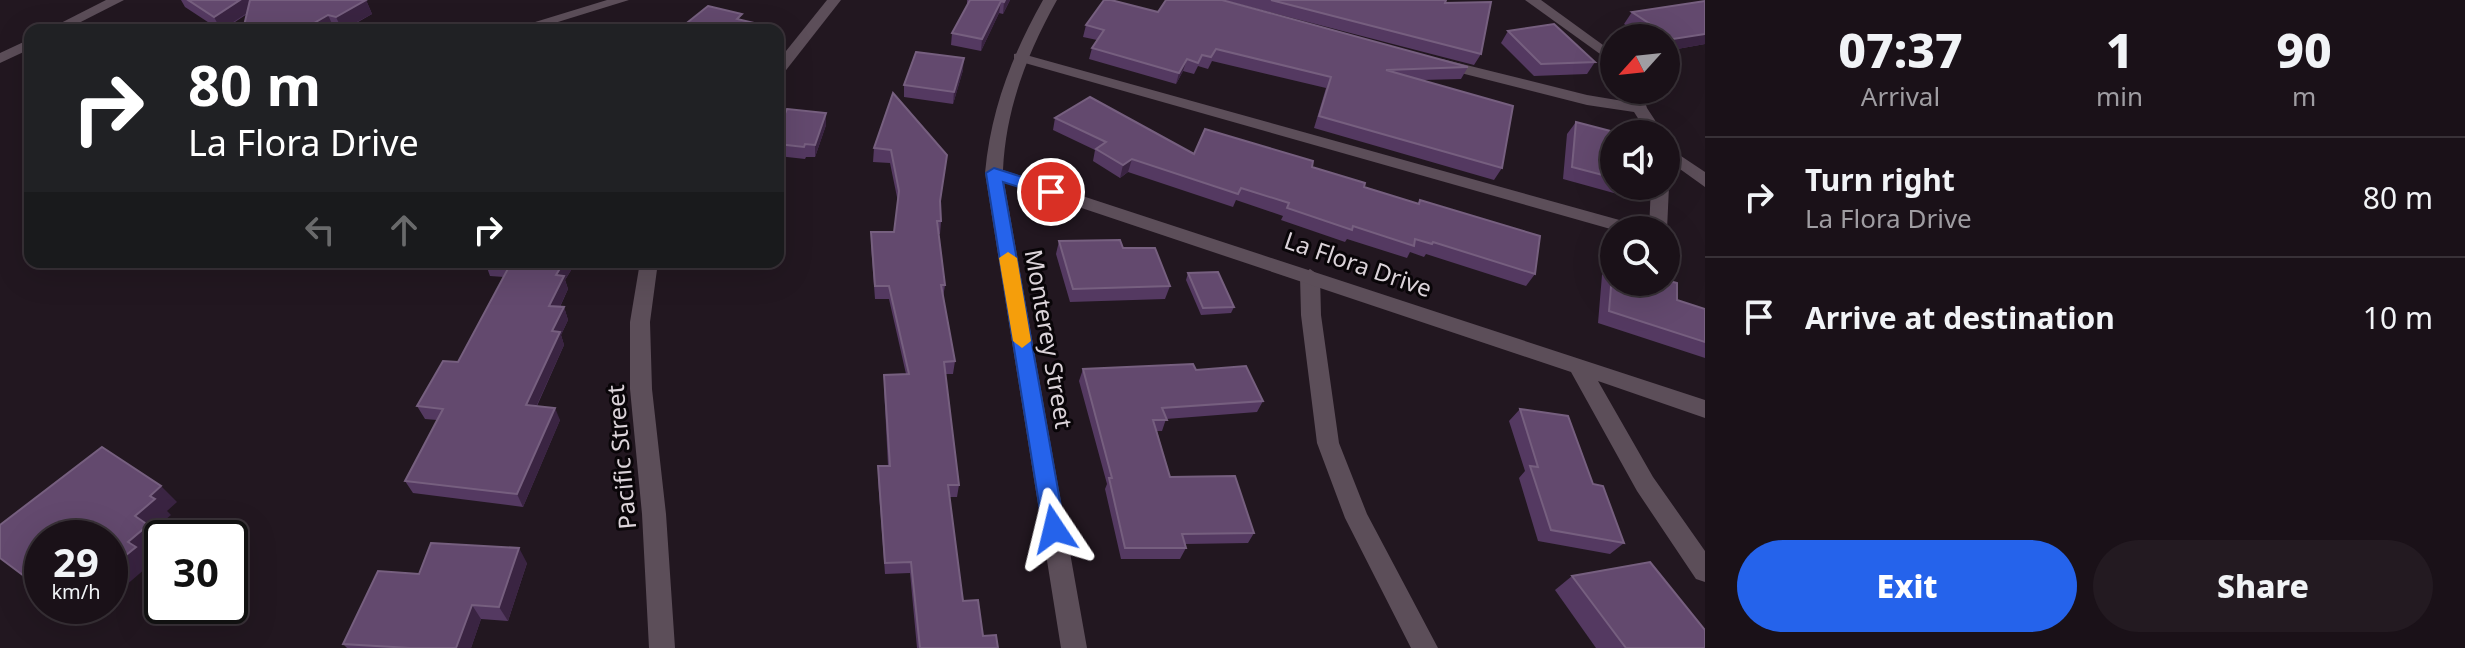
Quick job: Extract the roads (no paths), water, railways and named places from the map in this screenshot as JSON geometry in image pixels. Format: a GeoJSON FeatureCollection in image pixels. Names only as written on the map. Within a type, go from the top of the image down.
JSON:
{"type":"FeatureCollection","features":[{"type":"Feature","properties":{"kind":"street"},"geometry":{"type":"LineString","coordinates":[[67,24],[117,0]]}},
{"type":"Feature","properties":{"kind":"street"},"geometry":{"type":"LineString","coordinates":[[537,24],[622,0]]}},
{"type":"Feature","properties":{"kind":"street"},"geometry":{"type":"LineString","coordinates":[[784,63],[834,0]]}},
{"type":"Feature","properties":{"kind":"street","name":"Monterey Street"},"geometry":{"type":"LineString","coordinates":[[1050,0],[1019,57],[1006,90],[995,137],[994,173],[1074,648]]}},
{"type":"Feature","properties":{"kind":"street"},"geometry":{"type":"LineString","coordinates":[[1532,0],[1600,50]]}},
{"type":"Feature","properties":{"kind":"street"},"geometry":{"type":"LineString","coordinates":[[0,59],[24,46]]}},
{"type":"Feature","properties":{"kind":"street"},"geometry":{"type":"LineString","coordinates":[[1019,57],[1600,220]]}},
{"type":"Feature","properties":{"kind":"street"},"geometry":{"type":"LineString","coordinates":[[1420,58],[1587,100],[1639,108]]}},
{"type":"Feature","properties":{"kind":"street"},"geometry":{"type":"LineString","coordinates":[[1638,104],[1647,120]]}},
{"type":"Feature","properties":{"kind":"street"},"geometry":{"type":"LineString","coordinates":[[1680,162],[1705,181]]}},
{"type":"Feature","properties":{"kind":"street","name":"La Flora Drive"},"geometry":{"type":"LineString","coordinates":[[994,173],[1705,409]]}},
{"type":"Feature","properties":{"kind":"street","name":"Pacific Street"},"geometry":{"type":"LineString","coordinates":[[648,268],[640,322],[641,389],[654,514],[662,648]]}},
{"type":"Feature","properties":{"kind":"street"},"geometry":{"type":"LineString","coordinates":[[1310,276],[1311,315],[1328,443],[1357,518],[1425,648]]}},
{"type":"Feature","properties":{"kind":"street"},"geometry":{"type":"LineString","coordinates":[[1580,369],[1645,484],[1705,571]]}}]}
